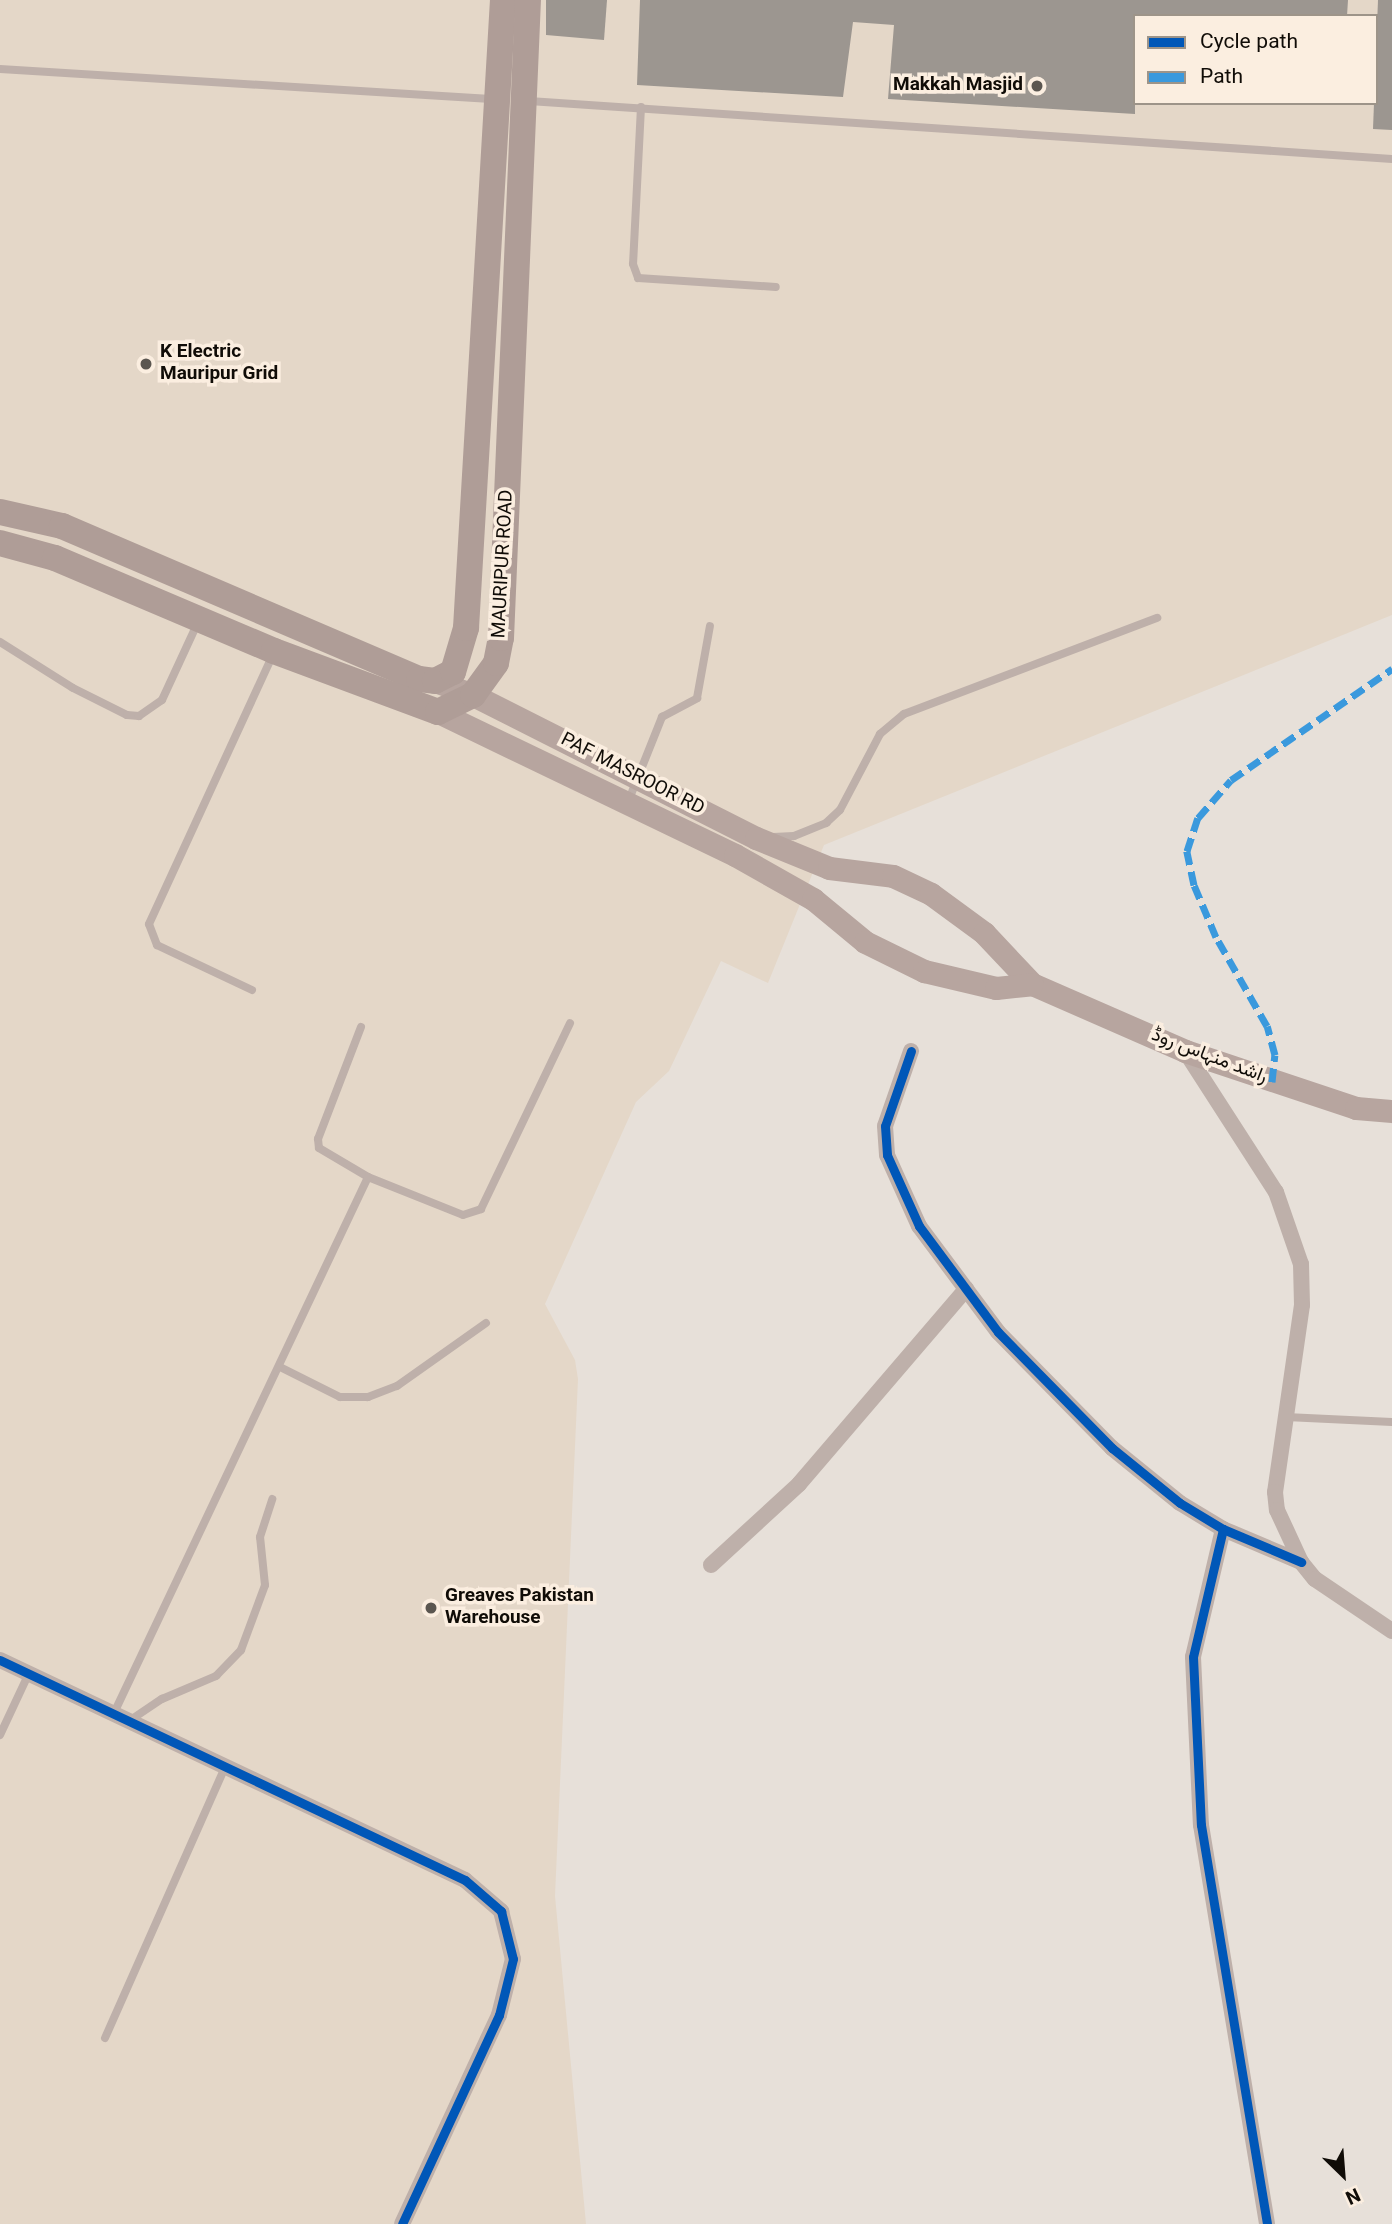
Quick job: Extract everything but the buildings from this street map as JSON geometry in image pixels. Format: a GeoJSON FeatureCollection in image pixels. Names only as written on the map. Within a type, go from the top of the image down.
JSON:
{"type":"FeatureCollection","features":[{"type":"Feature","properties":{"kind":"main road","name":"MAURIPUR ROAD"},"geometry":{"type":"LineString","coordinates":[[435,681],[453,672],[466,628],[503,0]]}},
{"type":"Feature","properties":{"kind":"main road","name":"MAURIPUR ROAD"},"geometry":{"type":"LineString","coordinates":[[438,712],[473,695],[496,663],[501,638],[527,101],[528,0]]}},
{"type":"Feature","properties":{"kind":"main road"},"geometry":{"type":"LineString","coordinates":[[0,512],[62,526],[419,679],[435,681]]}},
{"type":"Feature","properties":{"kind":"main road"},"geometry":{"type":"LineString","coordinates":[[0,543],[55,558],[274,651],[438,712]]}},
{"type":"Feature","properties":{"kind":"main road","name":"PAF MASROOR RD"},"geometry":{"type":"LineString","coordinates":[[435,681],[473,695],[756,838],[830,868]]}},
{"type":"Feature","properties":{"kind":"main road","name":"PAF MASROOR RD"},"geometry":{"type":"LineString","coordinates":[[438,712],[628,803],[813,899]]}},
{"type":"Feature","properties":{"kind":"main road","name":"راشد منہاس روڈ"},"geometry":{"type":"LineString","coordinates":[[830,868],[893,876],[931,894],[984,933],[1032,984],[1185,1051],[1344,1105],[1392,1111]]}},
{"type":"Feature","properties":{"kind":"main road","name":"راشد منہاس روڈ"},"geometry":{"type":"LineString","coordinates":[[813,899],[865,942],[923,971],[996,988],[1032,984]]}},
{"type":"Feature","properties":{"kind":"street"},"geometry":{"type":"LineString","coordinates":[[911,1051],[886,1126],[887,1155],[919,1226],[998,1332],[1112,1448],[1180,1503],[1223,1530],[1301,1562]]}},
{"type":"Feature","properties":{"kind":"street"},"geometry":{"type":"LineString","coordinates":[[1185,1051],[1276,1192],[1294,1235],[1301,1264],[1302,1306],[1275,1492],[1277,1510],[1301,1562],[1331,1592],[1392,1631]]}},
{"type":"Feature","properties":{"kind":"street"},"geometry":{"type":"LineString","coordinates":[[711,1565],[799,1484],[966,1289]]}},
{"type":"Feature","properties":{"kind":"street"},"geometry":{"type":"LineString","coordinates":[[1223,1530],[1193,1657],[1201,1825],[1266,2224]]}},
{"type":"Feature","properties":{"kind":"street"},"geometry":{"type":"LineString","coordinates":[[0,1660],[465,1880],[501,1911],[513,1959],[499,2015],[402,2224]]}},
{"type":"Feature","properties":{"kind":"lane"},"geometry":{"type":"LineString","coordinates":[[0,69],[640,107],[1392,159]]}},
{"type":"Feature","properties":{"kind":"lane"},"geometry":{"type":"LineString","coordinates":[[640,107],[633,264],[638,278],[776,288]]}},
{"type":"Feature","properties":{"kind":"lane"},"geometry":{"type":"LineString","coordinates":[[756,838],[794,836],[826,823],[840,810],[880,734],[904,714],[1157,618]]}},
{"type":"Feature","properties":{"kind":"lane"},"geometry":{"type":"LineString","coordinates":[[0,642],[73,688],[127,715],[139,716],[162,700],[199,619]]}},
{"type":"Feature","properties":{"kind":"lane"},"geometry":{"type":"LineString","coordinates":[[628,803],[662,717],[698,698],[710,626]]}},
{"type":"Feature","properties":{"kind":"lane"},"geometry":{"type":"LineString","coordinates":[[252,990],[157,945],[149,924],[274,651]]}},
{"type":"Feature","properties":{"kind":"lane"},"geometry":{"type":"LineString","coordinates":[[361,1027],[318,1139],[323,1153],[368,1177],[451,1214],[481,1209],[570,1023]]}},
{"type":"Feature","properties":{"kind":"lane"},"geometry":{"type":"LineString","coordinates":[[114,1713],[368,1177]]}},
{"type":"Feature","properties":{"kind":"lane"},"geometry":{"type":"LineString","coordinates":[[280,1367],[341,1397],[368,1397],[397,1386],[486,1323]]}},
{"type":"Feature","properties":{"kind":"lane"},"geometry":{"type":"LineString","coordinates":[[1286,1417],[1392,1422]]}},
{"type":"Feature","properties":{"kind":"lane"},"geometry":{"type":"LineString","coordinates":[[130,1721],[162,1699],[216,1676],[241,1650],[265,1585],[260,1537],[272,1499]]}},
{"type":"Feature","properties":{"kind":"lane"},"geometry":{"type":"LineString","coordinates":[[0,1735],[29,1674]]}},
{"type":"Feature","properties":{"kind":"lane"},"geometry":{"type":"LineString","coordinates":[[106,2038],[226,1765]]}},
{"type":"Feature","properties":{"kind":"shaded area"},"geometry":{"type":"Polygon","coordinates":[[[0,0],[1392,0],[1392,615],[824,845],[768,983],[721,961],[669,1071],[636,1102],[545,1304],[575,1360],[578,1379],[555,1896],[586,2224],[0,2224],[0,0]]]}},
{"type":"Feature","properties":{"kind":"marked path"},"geometry":{"type":"LineString","coordinates":[[1272,1082],[1275,1055],[1267,1026],[1216,937],[1194,885],[1187,851],[1198,818],[1231,780],[1392,669]]}},
{"type":"Feature","properties":{"kind":"cycle path"},"geometry":{"type":"LineString","coordinates":[[911,1051],[885,1126],[887,1155],[919,1226],[998,1332],[1112,1448],[1180,1503],[1223,1529],[1301,1562]]}},
{"type":"Feature","properties":{"kind":"cycle path"},"geometry":{"type":"LineString","coordinates":[[1223,1529],[1193,1657],[1201,1825],[1267,2224]]}},
{"type":"Feature","properties":{"kind":"cycle path"},"geometry":{"type":"LineString","coordinates":[[0,1660],[465,1880],[501,1911],[513,1959],[499,2015],[402,2224]]}},
{"type":"Feature","properties":{"kind":"place","name":"Makkah Masjid"},"geometry":{"type":"Point","coordinates":[1037,86]}},
{"type":"Feature","properties":{"kind":"place","name":"K Electric Mauripur Grid"},"geometry":{"type":"Point","coordinates":[146,364]}},
{"type":"Feature","properties":{"kind":"place","name":"Greaves Pakistan Warehouse"},"geometry":{"type":"Point","coordinates":[431,1608]}}]}
